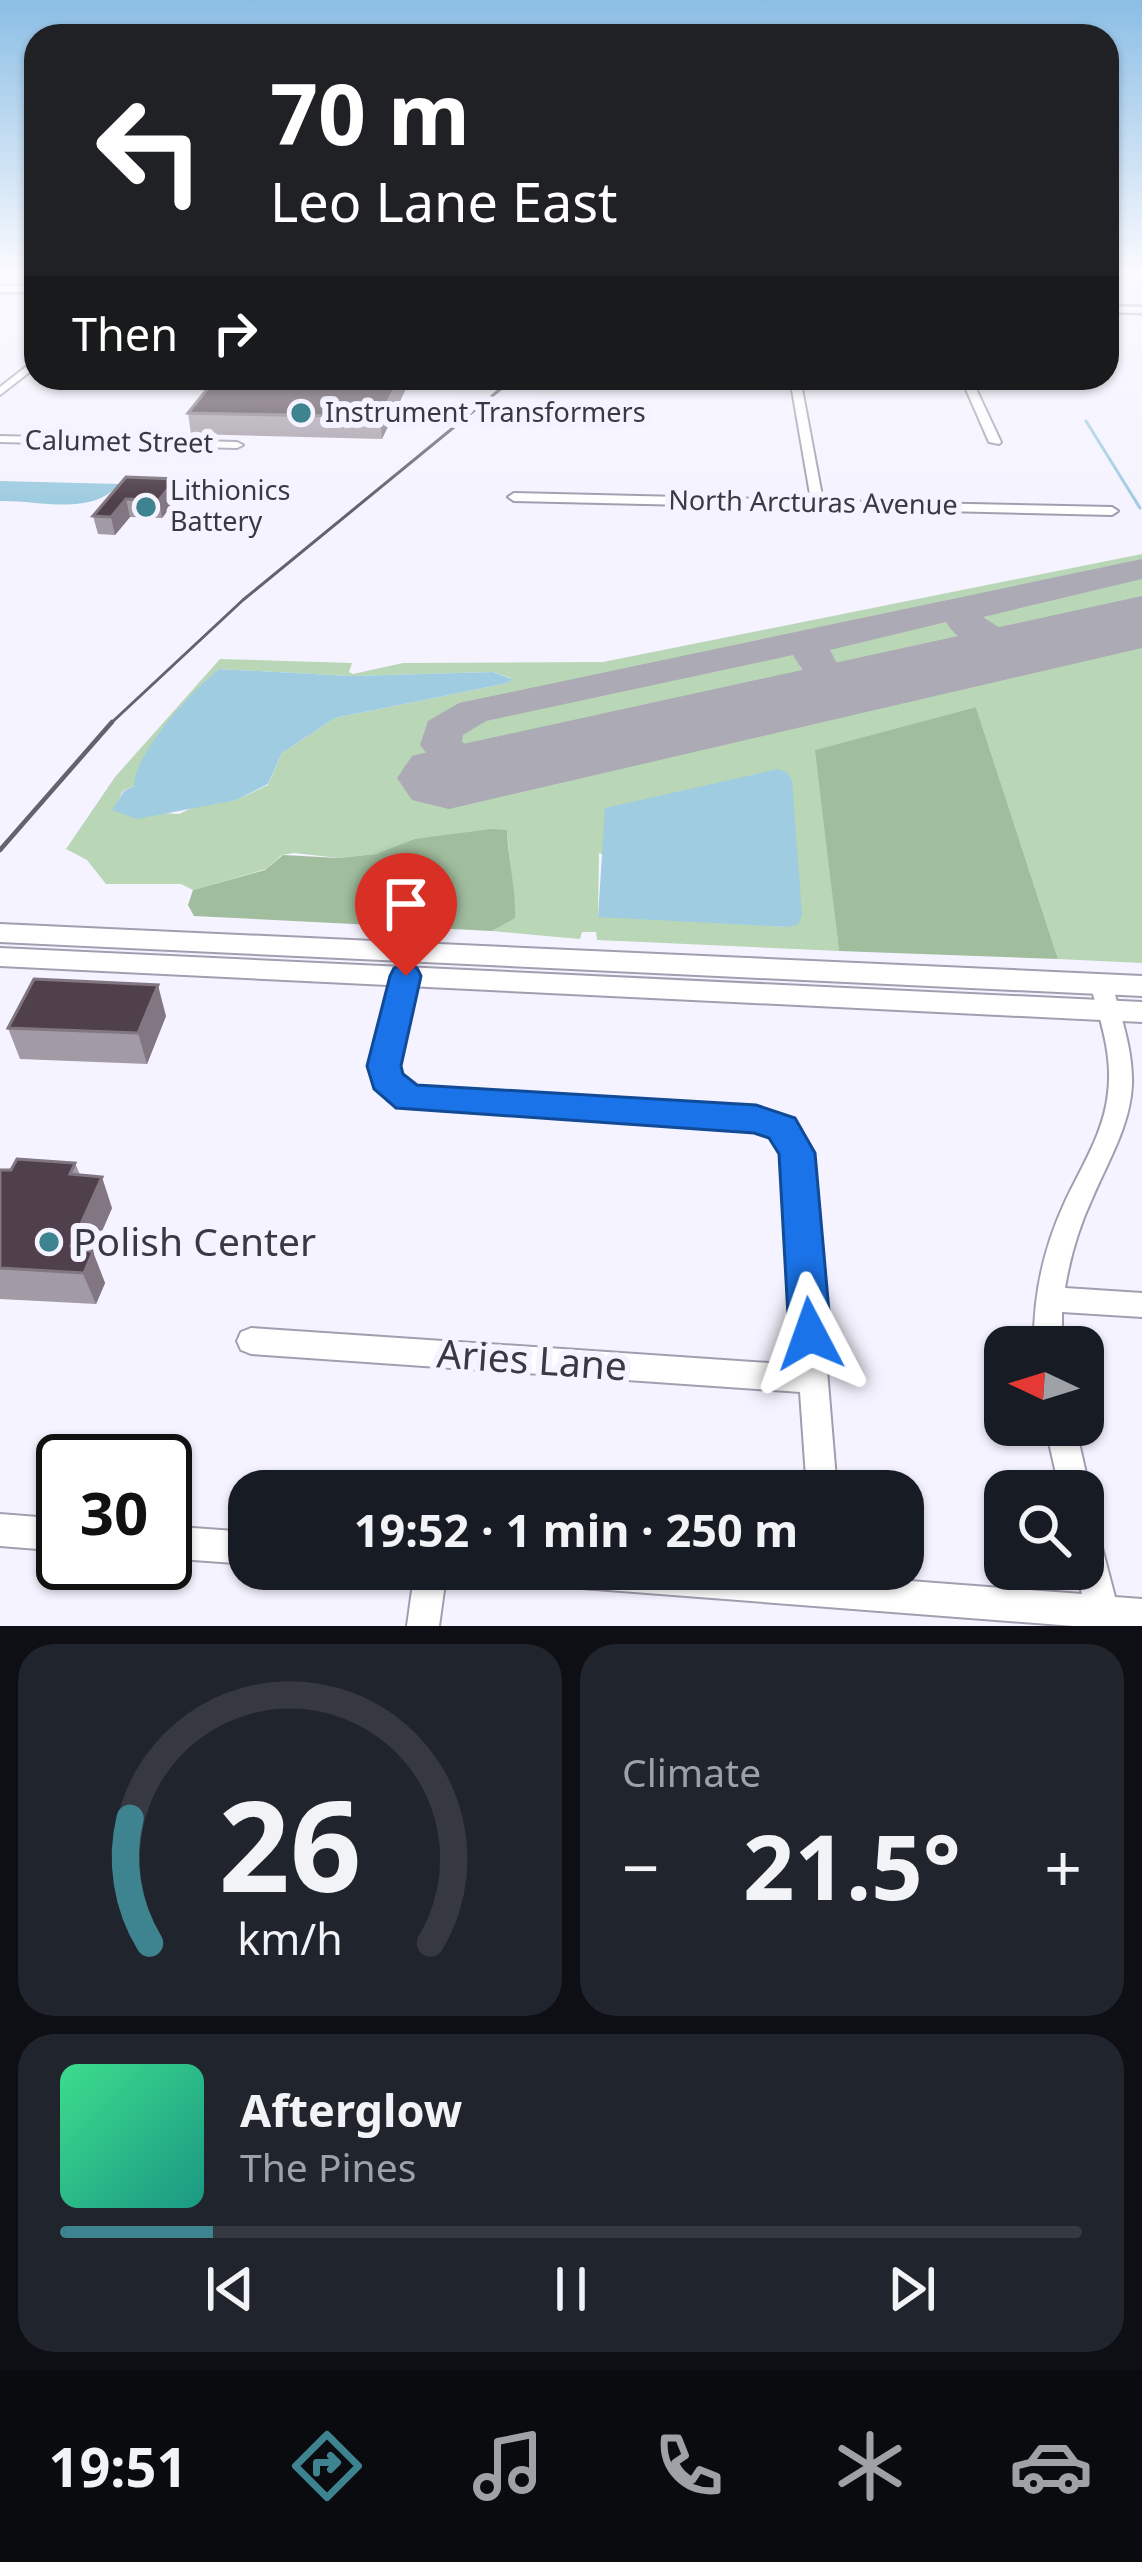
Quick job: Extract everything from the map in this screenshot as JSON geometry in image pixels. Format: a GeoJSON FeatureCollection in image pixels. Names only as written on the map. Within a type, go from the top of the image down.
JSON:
{"type":"FeatureCollection","features":[{"type":"Feature","properties":{"kind":"main road"},"geometry":{"type":"LineString","coordinates":[[0,933],[1105,997],[1142,1012]]}},
{"type":"Feature","properties":{"kind":"main road"},"geometry":{"type":"LineString","coordinates":[[0,957],[406,976],[1105,997],[1142,986]]}},
{"type":"Feature","properties":{"kind":"street","name":"Calumet Street"},"geometry":{"type":"LineString","coordinates":[[0,392],[24,372]]}},
{"type":"Feature","properties":{"kind":"street"},"geometry":{"type":"LineString","coordinates":[[797,390],[817,502]]}},
{"type":"Feature","properties":{"kind":"street"},"geometry":{"type":"LineString","coordinates":[[971,390],[995,442]]}},
{"type":"Feature","properties":{"kind":"street","name":"Calumet Street"},"geometry":{"type":"LineString","coordinates":[[0,439],[237,445]]}},
{"type":"Feature","properties":{"kind":"street","name":"North Arcturas Avenue"},"geometry":{"type":"LineString","coordinates":[[514,497],[1112,511]]}},
{"type":"Feature","properties":{"kind":"street"},"geometry":{"type":"LineString","coordinates":[[406,976],[384,1066],[386,1080],[409,1099],[756,1119],[782,1128],[797,1153],[820,1470]]}},
{"type":"Feature","properties":{"kind":"street"},"geometry":{"type":"LineString","coordinates":[[1048,1326],[1058,1255],[1112,1128],[1120,1091],[1120,1058],[1105,997]]}},
{"type":"Feature","properties":{"kind":"street"},"geometry":{"type":"LineString","coordinates":[[1049,1299],[1142,1305]]}},
{"type":"Feature","properties":{"kind":"street","name":"Aries Lane"},"geometry":{"type":"LineString","coordinates":[[251,1341],[813,1379]]}},
{"type":"Feature","properties":{"kind":"street"},"geometry":{"type":"LineString","coordinates":[[0,1530],[36,1533]]}},
{"type":"Feature","properties":{"kind":"street"},"geometry":{"type":"LineString","coordinates":[[192,1544],[228,1546]]}},
{"type":"Feature","properties":{"kind":"street"},"geometry":{"type":"LineString","coordinates":[[423,1626],[428,1590]]}},
{"type":"Feature","properties":{"kind":"street"},"geometry":{"type":"LineString","coordinates":[[905,1590],[1104,1619],[1142,1615]]}},
{"type":"Feature","properties":{"kind":"green space"},"geometry":{"type":"Polygon","coordinates":[[[1142,554],[1142,565],[463,709],[436,724],[430,747],[455,794],[1142,636],[1142,963],[1058,959],[976,707],[816,750],[839,951],[597,940],[596,932],[582,932],[580,939],[492,931],[515,917],[507,831],[414,839],[376,854],[339,858],[282,855],[266,869],[193,890],[181,884],[106,884],[87,860],[66,849],[115,777],[220,659],[352,663],[349,672],[353,674],[403,663],[603,662],[1142,554]],[[219,669],[180,707],[134,786],[123,791],[113,810],[179,814],[202,803],[236,800],[268,785],[282,753],[335,718],[508,683],[511,678],[493,672],[350,676],[219,669]],[[599,853],[598,916],[788,927],[599,853]]]}},
{"type":"Feature","properties":{"kind":"green space"},"geometry":{"type":"Polygon","coordinates":[[[1142,574],[1142,608],[1078,625],[1005,632],[986,627],[974,616],[983,608],[1142,574]]]}},
{"type":"Feature","properties":{"kind":"green space"},"geometry":{"type":"Polygon","coordinates":[[[949,615],[953,628],[974,645],[867,669],[831,663],[822,651],[833,641],[949,615]]]}},
{"type":"Feature","properties":{"kind":"green space"},"geometry":{"type":"Polygon","coordinates":[[[796,649],[800,667],[814,681],[480,755],[457,751],[450,741],[456,727],[473,718],[796,649]]]}},
{"type":"Feature","properties":{"kind":"green space"},"geometry":{"type":"Polygon","coordinates":[[[976,707],[1058,959],[839,951],[815,750],[976,707]]]}},
{"type":"Feature","properties":{"kind":"green space"},"geometry":{"type":"Polygon","coordinates":[[[507,830],[515,918],[492,931],[194,916],[188,905],[193,890],[265,870],[283,855],[339,858],[376,854],[414,839],[507,830]]]}},
{"type":"Feature","properties":{"kind":"water"},"geometry":{"type":"Polygon","coordinates":[[[0,481],[119,484],[94,500],[64,505],[0,501],[0,481]]]}},
{"type":"Feature","properties":{"kind":"water"},"geometry":{"type":"Polygon","coordinates":[[[219,669],[350,676],[493,672],[512,679],[335,718],[282,753],[268,784],[236,800],[137,819],[112,810],[124,791],[134,786],[144,757],[166,723],[219,669]]]}},
{"type":"Feature","properties":{"kind":"water"},"geometry":{"type":"Polygon","coordinates":[[[778,769],[792,780],[802,915],[798,924],[598,917],[605,808],[778,769]]]}},
{"type":"Feature","properties":{"kind":"building"},"geometry":{"type":"Polygon","coordinates":[[[206,390],[394,390],[380,417],[188,413],[206,390]]]}},
{"type":"Feature","properties":{"kind":"building"},"geometry":{"type":"Polygon","coordinates":[[[126,477],[176,479],[159,500],[126,499],[111,517],[93,516],[126,477]]]}},
{"type":"Feature","properties":{"kind":"building"},"geometry":{"type":"Polygon","coordinates":[[[34,979],[158,985],[138,1033],[8,1028],[34,979]]]}},
{"type":"Feature","properties":{"kind":"building","name":"Polish Center"},"geometry":{"type":"Polygon","coordinates":[[[17,1159],[75,1163],[70,1174],[102,1177],[71,1246],[93,1252],[84,1273],[0,1268],[0,1170],[11,1170],[17,1159]]]}},
{"type":"Feature","properties":{"kind":"waterway"},"geometry":{"type":"LineString","coordinates":[[1086,421],[1140,508]]}},
{"type":"Feature","properties":{"kind":"taxiway"},"geometry":{"type":"LineString","coordinates":[[977,604],[1142,569]]}},
{"type":"Feature","properties":{"kind":"taxiway"},"geometry":{"type":"LineString","coordinates":[[828,636],[977,604]]}},
{"type":"Feature","properties":{"kind":"taxiway"},"geometry":{"type":"LineString","coordinates":[[977,604],[965,613],[964,623],[972,630],[998,642],[1037,646]]}},
{"type":"Feature","properties":{"kind":"taxiway"},"geometry":{"type":"LineString","coordinates":[[504,766],[454,756],[441,745],[443,730],[473,712],[828,636]]}},
{"type":"Feature","properties":{"kind":"taxiway"},"geometry":{"type":"LineString","coordinates":[[828,636],[813,644],[810,652],[822,671],[873,682]]}},
{"type":"Feature","properties":{"kind":"runway"},"geometry":{"type":"LineString","coordinates":[[449,778],[1142,622]]}},
{"type":"Feature","properties":{"kind":"railway"},"geometry":{"type":"LineString","coordinates":[[111,723],[243,600],[499,390]]}},
{"type":"Feature","properties":{"kind":"railway"},"geometry":{"type":"LineString","coordinates":[[0,850],[111,723]]}},
{"type":"Feature","properties":{"kind":"place","name":"Instrument Transformers"},"geometry":{"type":"Point","coordinates":[301,413]}},
{"type":"Feature","properties":{"kind":"place","name":"Lithionics Battery"},"geometry":{"type":"Point","coordinates":[146,507]}},
{"type":"Feature","properties":{"kind":"place","name":"Polish Center"},"geometry":{"type":"Point","coordinates":[49,1242]}},
{"type":"Feature","properties":{"kind":"route"},"geometry":{"type":"LineString","coordinates":[[406,976],[384,1066],[386,1080],[409,1099],[756,1119],[782,1128],[797,1153],[810,1334]]}}]}
